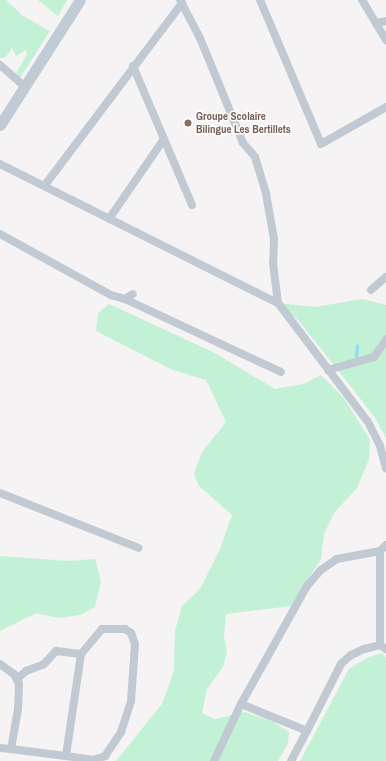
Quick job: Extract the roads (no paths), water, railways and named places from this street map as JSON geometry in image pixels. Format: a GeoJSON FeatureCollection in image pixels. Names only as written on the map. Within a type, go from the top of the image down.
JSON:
{"type":"FeatureCollection","features":[{"type":"Feature","properties":{"kind":"main road"},"geometry":{"type":"LineString","coordinates":[[0,125],[4,112],[24,86],[80,0]]}},
{"type":"Feature","properties":{"kind":"street"},"geometry":{"type":"LineString","coordinates":[[260,0],[321,144],[386,107]]}},
{"type":"Feature","properties":{"kind":"street"},"geometry":{"type":"LineString","coordinates":[[362,0],[386,40]]}},
{"type":"Feature","properties":{"kind":"street"},"geometry":{"type":"LineString","coordinates":[[44,185],[181,1],[200,38],[243,143],[257,164],[266,194],[274,239],[273,263],[278,303]]}},
{"type":"Feature","properties":{"kind":"street"},"geometry":{"type":"LineString","coordinates":[[376,23],[386,21]]}},
{"type":"Feature","properties":{"kind":"street"},"geometry":{"type":"LineString","coordinates":[[0,65],[24,86]]}},
{"type":"Feature","properties":{"kind":"street"},"geometry":{"type":"LineString","coordinates":[[133,66],[192,205]]}},
{"type":"Feature","properties":{"kind":"street"},"geometry":{"type":"LineString","coordinates":[[109,219],[164,139]]}},
{"type":"Feature","properties":{"kind":"street"},"geometry":{"type":"LineString","coordinates":[[0,164],[278,303],[368,422],[380,446],[386,468]]}},
{"type":"Feature","properties":{"kind":"street"},"geometry":{"type":"LineString","coordinates":[[0,234],[111,295],[125,299],[281,372]]}},
{"type":"Feature","properties":{"kind":"street"},"geometry":{"type":"LineString","coordinates":[[371,290],[386,278]]}},
{"type":"Feature","properties":{"kind":"street"},"geometry":{"type":"LineString","coordinates":[[125,299],[133,294]]}},
{"type":"Feature","properties":{"kind":"street"},"geometry":{"type":"LineString","coordinates":[[328,370],[374,357],[386,340]]}},
{"type":"Feature","properties":{"kind":"street"},"geometry":{"type":"LineString","coordinates":[[0,493],[139,548]]}},
{"type":"Feature","properties":{"kind":"street"},"geometry":{"type":"LineString","coordinates":[[214,761],[240,704],[307,586],[321,570],[337,559],[383,548],[383,647],[351,655],[341,664],[291,761]]}},
{"type":"Feature","properties":{"kind":"street"},"geometry":{"type":"LineString","coordinates":[[0,748],[93,760],[105,756],[126,722],[131,701],[135,644],[131,633],[125,629],[102,629],[81,654],[66,756]]}},
{"type":"Feature","properties":{"kind":"street"},"geometry":{"type":"LineString","coordinates":[[11,749],[18,709],[18,678],[26,671],[44,664],[56,651],[81,654]]}},
{"type":"Feature","properties":{"kind":"street"},"geometry":{"type":"LineString","coordinates":[[0,664],[18,678]]}},
{"type":"Feature","properties":{"kind":"street"},"geometry":{"type":"LineString","coordinates":[[240,704],[307,731]]}},
{"type":"Feature","properties":{"kind":"waterway"},"geometry":{"type":"LineString","coordinates":[[356,360],[357,346]]}},
{"type":"Feature","properties":{"kind":"place","name":"Groupe Scolaire Bilingue Les Bertillets"},"geometry":{"type":"Point","coordinates":[188,123]}}]}
